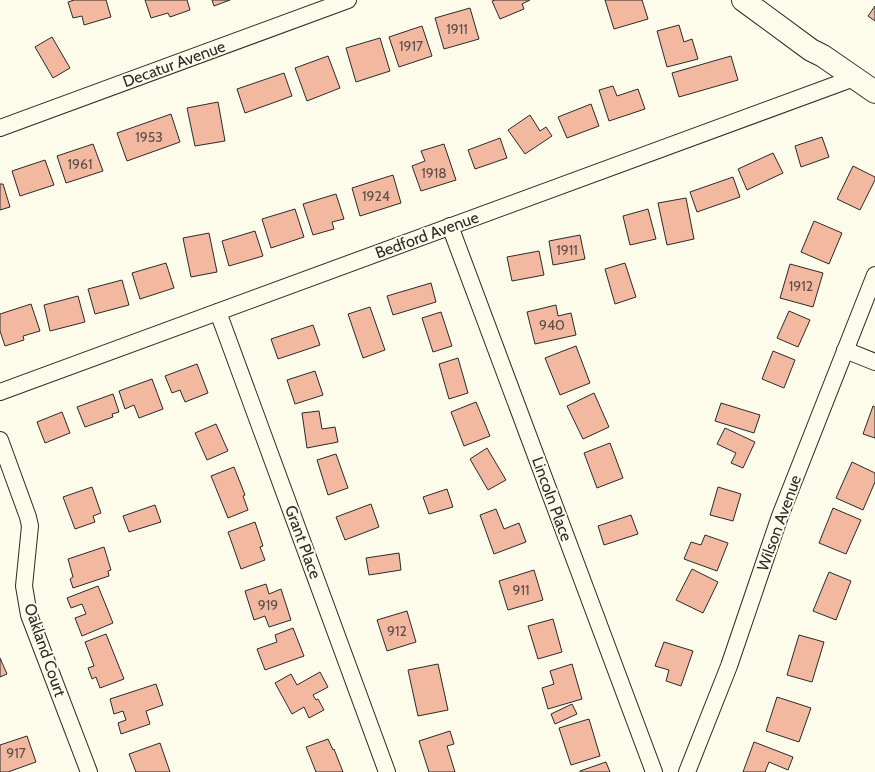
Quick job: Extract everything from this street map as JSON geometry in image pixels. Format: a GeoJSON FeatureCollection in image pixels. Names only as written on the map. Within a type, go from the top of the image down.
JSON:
{"type":"FeatureCollection","features":[{"type":"Feature","properties":{"kind":"main road"},"geometry":{"type":"LineString","coordinates":[[743,0],[811,50],[823,56],[875,92]]}},
{"type":"Feature","properties":{"kind":"street","name":"Decatur Avenue"},"geometry":{"type":"LineString","coordinates":[[0,128],[348,0]]}},
{"type":"Feature","properties":{"kind":"street","name":"Bedford Avenue"},"geometry":{"type":"LineString","coordinates":[[0,392],[854,78]]}},
{"type":"Feature","properties":{"kind":"street","name":"Lincoln Place"},"geometry":{"type":"LineString","coordinates":[[450,226],[654,772]]}},
{"type":"Feature","properties":{"kind":"street","name":"Wilson Avenue"},"geometry":{"type":"LineString","coordinates":[[687,772],[729,666],[780,516],[875,275]]}},
{"type":"Feature","properties":{"kind":"street","name":"Grant Place"},"geometry":{"type":"LineString","coordinates":[[218,312],[387,772]]}},
{"type":"Feature","properties":{"kind":"street"},"geometry":{"type":"LineString","coordinates":[[845,350],[875,362]]}},
{"type":"Feature","properties":{"kind":"street","name":"Oakland Court"},"geometry":{"type":"LineString","coordinates":[[0,440],[30,526],[24,586],[29,615],[89,772]]}},
{"type":"Feature","properties":{"kind":"building"},"geometry":{"type":"Polygon","coordinates":[[[74,0],[106,0],[111,17],[84,25],[82,16],[73,18],[68,2],[74,0]]]}},
{"type":"Feature","properties":{"kind":"building"},"geometry":{"type":"Polygon","coordinates":[[[145,0],[187,0],[190,10],[170,17],[168,13],[151,18],[145,0]]]}},
{"type":"Feature","properties":{"kind":"building"},"geometry":{"type":"Polygon","coordinates":[[[212,0],[230,0],[214,6],[212,0]]]}},
{"type":"Feature","properties":{"kind":"building"},"geometry":{"type":"Polygon","coordinates":[[[530,0],[522,4],[524,9],[500,19],[492,1],[530,0]]]}},
{"type":"Feature","properties":{"kind":"building"},"geometry":{"type":"Polygon","coordinates":[[[605,0],[642,0],[648,19],[614,29],[605,0]]]}},
{"type":"Feature","properties":{"kind":"building"},"geometry":{"type":"Polygon","coordinates":[[[875,6],[875,21],[868,16],[875,6]]]}},
{"type":"Feature","properties":{"kind":"building"},"geometry":{"type":"Polygon","coordinates":[[[470,8],[479,39],[444,49],[435,18],[470,8]]]}},
{"type":"Feature","properties":{"kind":"building"},"geometry":{"type":"Polygon","coordinates":[[[679,25],[684,42],[692,39],[698,59],[667,67],[657,31],[679,25]]]}},
{"type":"Feature","properties":{"kind":"building"},"geometry":{"type":"Polygon","coordinates":[[[422,26],[432,56],[399,67],[389,37],[422,26]]]}},
{"type":"Feature","properties":{"kind":"building"},"geometry":{"type":"Polygon","coordinates":[[[52,37],[70,68],[53,78],[35,47],[52,37]]]}},
{"type":"Feature","properties":{"kind":"building"},"geometry":{"type":"Polygon","coordinates":[[[380,38],[390,71],[356,82],[346,48],[380,38]]]}},
{"type":"Feature","properties":{"kind":"building"},"geometry":{"type":"Polygon","coordinates":[[[328,56],[340,88],[307,101],[295,68],[328,56]]]}},
{"type":"Feature","properties":{"kind":"building"},"geometry":{"type":"Polygon","coordinates":[[[731,56],[738,80],[679,97],[672,73],[731,56]]]}},
{"type":"Feature","properties":{"kind":"building"},"geometry":{"type":"Polygon","coordinates":[[[284,73],[292,96],[245,113],[237,89],[284,73]]]}},
{"type":"Feature","properties":{"kind":"building"},"geometry":{"type":"Polygon","coordinates":[[[613,86],[617,96],[638,89],[645,109],[609,121],[599,90],[613,86]]]}},
{"type":"Feature","properties":{"kind":"building"},"geometry":{"type":"Polygon","coordinates":[[[218,102],[225,141],[195,146],[187,108],[218,102]]]}},
{"type":"Feature","properties":{"kind":"building"},"geometry":{"type":"Polygon","coordinates":[[[591,104],[599,126],[567,138],[558,117],[591,104]]]}},
{"type":"Feature","properties":{"kind":"building"},"geometry":{"type":"Polygon","coordinates":[[[171,114],[180,142],[127,161],[117,133],[171,114]]]}},
{"type":"Feature","properties":{"kind":"building"},"geometry":{"type":"Polygon","coordinates":[[[530,115],[540,131],[546,127],[552,136],[525,154],[508,130],[530,115]]]}},
{"type":"Feature","properties":{"kind":"building"},"geometry":{"type":"Polygon","coordinates":[[[822,137],[829,157],[801,167],[795,146],[822,137]]]}},
{"type":"Feature","properties":{"kind":"building"},"geometry":{"type":"Polygon","coordinates":[[[500,138],[507,158],[475,169],[468,150],[500,138]]]}},
{"type":"Feature","properties":{"kind":"building"},"geometry":{"type":"Polygon","coordinates":[[[93,144],[103,171],[66,183],[57,156],[93,144]]]}},
{"type":"Feature","properties":{"kind":"building"},"geometry":{"type":"Polygon","coordinates":[[[444,144],[456,180],[421,191],[412,166],[425,161],[421,151],[444,144]]]}},
{"type":"Feature","properties":{"kind":"building"},"geometry":{"type":"Polygon","coordinates":[[[773,153],[783,173],[747,190],[738,169],[773,153]]]}},
{"type":"Feature","properties":{"kind":"building"},"geometry":{"type":"Polygon","coordinates":[[[45,160],[54,185],[20,196],[12,171],[45,160]]]}},
{"type":"Feature","properties":{"kind":"building"},"geometry":{"type":"Polygon","coordinates":[[[853,166],[875,177],[860,210],[837,199],[853,166]]]}},
{"type":"Feature","properties":{"kind":"building"},"geometry":{"type":"Polygon","coordinates":[[[393,175],[401,203],[360,216],[352,188],[393,175]]]}},
{"type":"Feature","properties":{"kind":"building"},"geometry":{"type":"Polygon","coordinates":[[[733,177],[740,197],[697,212],[690,192],[733,177]]]}},
{"type":"Feature","properties":{"kind":"building"},"geometry":{"type":"Polygon","coordinates":[[[0,184],[3,184],[10,207],[0,210],[0,184]]]}},
{"type":"Feature","properties":{"kind":"building"},"geometry":{"type":"Polygon","coordinates":[[[336,194],[344,219],[332,222],[334,229],[313,235],[303,204],[336,194]]]}},
{"type":"Feature","properties":{"kind":"building"},"geometry":{"type":"Polygon","coordinates":[[[686,198],[694,239],[667,245],[658,203],[686,198]]]}},
{"type":"Feature","properties":{"kind":"building"},"geometry":{"type":"Polygon","coordinates":[[[295,209],[304,237],[271,248],[262,219],[295,209]]]}},
{"type":"Feature","properties":{"kind":"building"},"geometry":{"type":"Polygon","coordinates":[[[648,209],[656,239],[630,245],[623,216],[648,209]]]}},
{"type":"Feature","properties":{"kind":"building"},"geometry":{"type":"Polygon","coordinates":[[[814,221],[842,233],[829,264],[801,252],[814,221]]]}},
{"type":"Feature","properties":{"kind":"building"},"geometry":{"type":"Polygon","coordinates":[[[255,231],[263,256],[229,266],[222,241],[255,231]]]}},
{"type":"Feature","properties":{"kind":"building"},"geometry":{"type":"Polygon","coordinates":[[[209,233],[217,272],[191,277],[183,238],[209,233]]]}},
{"type":"Feature","properties":{"kind":"building"},"geometry":{"type":"Polygon","coordinates":[[[580,235],[585,259],[553,265],[549,241],[580,235]]]}},
{"type":"Feature","properties":{"kind":"building"},"geometry":{"type":"Polygon","coordinates":[[[539,251],[544,275],[512,281],[507,257],[539,251]]]}},
{"type":"Feature","properties":{"kind":"building"},"geometry":{"type":"Polygon","coordinates":[[[166,263],[174,288],[140,299],[132,273],[166,263]]]}},
{"type":"Feature","properties":{"kind":"building"},"geometry":{"type":"Polygon","coordinates":[[[625,263],[636,297],[615,304],[605,269],[625,263]]]}},
{"type":"Feature","properties":{"kind":"building"},"geometry":{"type":"Polygon","coordinates":[[[790,264],[823,273],[813,307],[780,298],[790,264]]]}},
{"type":"Feature","properties":{"kind":"building"},"geometry":{"type":"Polygon","coordinates":[[[122,280],[129,305],[95,314],[88,289],[122,280]]]}},
{"type":"Feature","properties":{"kind":"building"},"geometry":{"type":"Polygon","coordinates":[[[431,283],[436,302],[393,315],[387,296],[431,283]]]}},
{"type":"Feature","properties":{"kind":"building"},"geometry":{"type":"Polygon","coordinates":[[[78,296],[85,322],[50,331],[44,305],[78,296]]]}},
{"type":"Feature","properties":{"kind":"building"},"geometry":{"type":"Polygon","coordinates":[[[31,304],[40,331],[23,336],[24,340],[5,346],[0,331],[0,314],[31,304]]]}},
{"type":"Feature","properties":{"kind":"building"},"geometry":{"type":"Polygon","coordinates":[[[556,305],[558,316],[571,313],[576,335],[535,344],[527,312],[556,305]]]}},
{"type":"Feature","properties":{"kind":"building"},"geometry":{"type":"Polygon","coordinates":[[[370,307],[385,350],[363,358],[348,314],[370,307]]]}},
{"type":"Feature","properties":{"kind":"building"},"geometry":{"type":"Polygon","coordinates":[[[789,311],[810,320],[798,347],[777,338],[789,311]]]}},
{"type":"Feature","properties":{"kind":"building"},"geometry":{"type":"Polygon","coordinates":[[[441,312],[452,346],[433,352],[422,318],[441,312]]]}},
{"type":"Feature","properties":{"kind":"building"},"geometry":{"type":"Polygon","coordinates":[[[313,325],[320,345],[278,359],[271,339],[313,325]]]}},
{"type":"Feature","properties":{"kind":"building"},"geometry":{"type":"Polygon","coordinates":[[[576,346],[590,383],[560,395],[545,358],[576,346]]]}},
{"type":"Feature","properties":{"kind":"building"},"geometry":{"type":"Polygon","coordinates":[[[773,351],[795,360],[784,388],[762,379],[773,351]]]}},
{"type":"Feature","properties":{"kind":"building"},"geometry":{"type":"Polygon","coordinates":[[[458,358],[468,393],[449,399],[439,364],[458,358]]]}},
{"type":"Feature","properties":{"kind":"building"},"geometry":{"type":"Polygon","coordinates":[[[197,364],[208,393],[185,402],[180,390],[172,393],[165,376],[197,364]]]}},
{"type":"Feature","properties":{"kind":"building"},"geometry":{"type":"Polygon","coordinates":[[[315,371],[323,395],[295,404],[287,380],[315,371]]]}},
{"type":"Feature","properties":{"kind":"building"},"geometry":{"type":"Polygon","coordinates":[[[152,379],[163,409],[139,418],[134,405],[125,409],[119,391],[152,379]]]}},
{"type":"Feature","properties":{"kind":"building"},"geometry":{"type":"Polygon","coordinates":[[[594,393],[609,427],[583,439],[567,406],[594,393]]]}},
{"type":"Feature","properties":{"kind":"building"},"geometry":{"type":"Polygon","coordinates":[[[113,394],[119,412],[112,414],[113,417],[85,427],[77,407],[113,394]]]}},
{"type":"Feature","properties":{"kind":"building"},"geometry":{"type":"Polygon","coordinates":[[[476,402],[490,436],[464,446],[451,412],[476,402]]]}},
{"type":"Feature","properties":{"kind":"building"},"geometry":{"type":"Polygon","coordinates":[[[721,403],[760,415],[754,433],[715,421],[721,403]]]}},
{"type":"Feature","properties":{"kind":"building"},"geometry":{"type":"Polygon","coordinates":[[[873,406],[875,407],[875,438],[863,434],[873,406]]]}},
{"type":"Feature","properties":{"kind":"building"},"geometry":{"type":"Polygon","coordinates":[[[319,411],[322,429],[335,427],[338,442],[307,448],[302,413],[319,411]]]}},
{"type":"Feature","properties":{"kind":"building"},"geometry":{"type":"Polygon","coordinates":[[[62,412],[70,433],[45,443],[37,422],[62,412]]]}},
{"type":"Feature","properties":{"kind":"building"},"geometry":{"type":"Polygon","coordinates":[[[216,424],[228,451],[207,460],[195,433],[216,424]]]}},
{"type":"Feature","properties":{"kind":"building"},"geometry":{"type":"Polygon","coordinates":[[[725,428],[755,442],[743,468],[731,463],[736,453],[717,444],[725,428]]]}},
{"type":"Feature","properties":{"kind":"building"},"geometry":{"type":"Polygon","coordinates":[[[610,443],[623,478],[597,488],[584,453],[610,443]]]}},
{"type":"Feature","properties":{"kind":"building"},"geometry":{"type":"Polygon","coordinates":[[[487,448],[506,480],[488,490],[470,459],[487,448]]]}},
{"type":"Feature","properties":{"kind":"building"},"geometry":{"type":"Polygon","coordinates":[[[336,454],[348,488],[328,495],[317,460],[336,454]]]}},
{"type":"Feature","properties":{"kind":"building"},"geometry":{"type":"Polygon","coordinates":[[[852,462],[875,473],[875,482],[863,510],[836,498],[852,462]]]}},
{"type":"Feature","properties":{"kind":"building"},"geometry":{"type":"Polygon","coordinates":[[[234,467],[245,495],[243,496],[248,510],[228,518],[211,476],[234,467]]]}},
{"type":"Feature","properties":{"kind":"building"},"geometry":{"type":"Polygon","coordinates":[[[92,487],[101,513],[93,516],[95,522],[75,529],[63,497],[92,487]]]}},
{"type":"Feature","properties":{"kind":"building"},"geometry":{"type":"Polygon","coordinates":[[[718,487],[741,494],[733,521],[710,515],[718,487]]]}},
{"type":"Feature","properties":{"kind":"building"},"geometry":{"type":"Polygon","coordinates":[[[447,489],[453,507],[429,514],[423,497],[447,489]]]}},
{"type":"Feature","properties":{"kind":"building"},"geometry":{"type":"Polygon","coordinates":[[[371,504],[379,527],[345,540],[336,517],[371,504]]]}},
{"type":"Feature","properties":{"kind":"building"},"geometry":{"type":"Polygon","coordinates":[[[155,505],[161,522],[129,532],[123,516],[155,505]]]}},
{"type":"Feature","properties":{"kind":"building"},"geometry":{"type":"Polygon","coordinates":[[[833,508],[861,520],[846,554],[819,543],[833,508]]]}},
{"type":"Feature","properties":{"kind":"building"},"geometry":{"type":"Polygon","coordinates":[[[496,509],[504,529],[519,523],[526,542],[494,554],[480,515],[496,509]]]}},
{"type":"Feature","properties":{"kind":"building"},"geometry":{"type":"Polygon","coordinates":[[[631,515],[638,534],[604,545],[598,526],[631,515]]]}},
{"type":"Feature","properties":{"kind":"building"},"geometry":{"type":"Polygon","coordinates":[[[255,522],[263,546],[260,547],[265,560],[241,569],[228,532],[255,522]]]}},
{"type":"Feature","properties":{"kind":"building"},"geometry":{"type":"Polygon","coordinates":[[[705,535],[728,543],[717,571],[684,559],[691,542],[701,545],[705,535]]]}},
{"type":"Feature","properties":{"kind":"building"},"geometry":{"type":"Polygon","coordinates":[[[104,547],[111,570],[108,571],[109,576],[73,588],[70,579],[73,577],[68,559],[104,547]]]}},
{"type":"Feature","properties":{"kind":"building"},"geometry":{"type":"Polygon","coordinates":[[[399,553],[401,570],[369,575],[366,558],[399,553]]]}},
{"type":"Feature","properties":{"kind":"building"},"geometry":{"type":"Polygon","coordinates":[[[692,569],[718,582],[703,613],[676,600],[692,569]]]}},
{"type":"Feature","properties":{"kind":"building"},"geometry":{"type":"Polygon","coordinates":[[[534,570],[543,600],[508,610],[499,581],[534,570]]]}},
{"type":"Feature","properties":{"kind":"building"},"geometry":{"type":"Polygon","coordinates":[[[829,572],[851,581],[836,620],[813,611],[829,572]]]}},
{"type":"Feature","properties":{"kind":"building"},"geometry":{"type":"Polygon","coordinates":[[[266,584],[269,594],[281,589],[291,620],[269,627],[265,616],[254,620],[245,591],[266,584]]]}},
{"type":"Feature","properties":{"kind":"building"},"geometry":{"type":"Polygon","coordinates":[[[98,586],[113,623],[82,636],[75,618],[86,614],[82,604],[71,608],[67,598],[98,586]]]}},
{"type":"Feature","properties":{"kind":"building"},"geometry":{"type":"Polygon","coordinates":[[[407,611],[416,642],[387,651],[377,620],[407,611]]]}},
{"type":"Feature","properties":{"kind":"building"},"geometry":{"type":"Polygon","coordinates":[[[553,619],[562,652],[538,659],[528,626],[553,619]]]}},
{"type":"Feature","properties":{"kind":"building"},"geometry":{"type":"Polygon","coordinates":[[[293,628],[304,656],[265,670],[257,649],[277,642],[275,635],[293,628]]]}},
{"type":"Feature","properties":{"kind":"building"},"geometry":{"type":"Polygon","coordinates":[[[106,634],[124,679],[100,688],[96,677],[92,679],[88,668],[94,666],[85,642],[106,634]]]}},
{"type":"Feature","properties":{"kind":"building"},"geometry":{"type":"Polygon","coordinates":[[[799,635],[824,642],[812,682],[787,675],[799,635]]]}},
{"type":"Feature","properties":{"kind":"building"},"geometry":{"type":"Polygon","coordinates":[[[664,642],[693,651],[681,686],[666,681],[669,670],[655,666],[664,642]]]}},
{"type":"Feature","properties":{"kind":"building"},"geometry":{"type":"Polygon","coordinates":[[[0,658],[7,674],[0,677],[0,658]]]}},
{"type":"Feature","properties":{"kind":"building"},"geometry":{"type":"Polygon","coordinates":[[[438,664],[448,710],[418,716],[408,670],[438,664]]]}},
{"type":"Feature","properties":{"kind":"building"},"geometry":{"type":"Polygon","coordinates":[[[572,664],[582,699],[548,709],[542,688],[554,684],[550,671],[572,664]]]}},
{"type":"Feature","properties":{"kind":"building"},"geometry":{"type":"Polygon","coordinates":[[[320,672],[328,687],[313,695],[316,700],[318,699],[324,710],[309,718],[304,707],[292,714],[275,683],[291,674],[297,685],[320,672]]]}},
{"type":"Feature","properties":{"kind":"building"},"geometry":{"type":"Polygon","coordinates":[[[156,684],[163,705],[146,711],[150,724],[121,734],[118,723],[126,720],[123,711],[114,714],[110,699],[156,684]]]}},
{"type":"Feature","properties":{"kind":"building"},"geometry":{"type":"Polygon","coordinates":[[[777,697],[811,708],[799,742],[766,731],[777,697]]]}},
{"type":"Feature","properties":{"kind":"building"},"geometry":{"type":"Polygon","coordinates":[[[572,704],[577,714],[555,724],[551,714],[572,704]]]}},
{"type":"Feature","properties":{"kind":"building"},"geometry":{"type":"Polygon","coordinates":[[[589,719],[600,756],[571,765],[559,728],[589,719]]]}},
{"type":"Feature","properties":{"kind":"building"},"geometry":{"type":"Polygon","coordinates":[[[450,731],[454,744],[447,746],[455,772],[429,772],[419,741],[450,731]]]}},
{"type":"Feature","properties":{"kind":"building"},"geometry":{"type":"Polygon","coordinates":[[[27,736],[36,762],[8,772],[0,772],[0,745],[27,736]]]}},
{"type":"Feature","properties":{"kind":"building"},"geometry":{"type":"Polygon","coordinates":[[[328,739],[343,772],[316,772],[306,747],[328,739]]]}},
{"type":"Feature","properties":{"kind":"building"},"geometry":{"type":"Polygon","coordinates":[[[754,742],[793,757],[788,770],[769,762],[765,772],[743,772],[754,742]]]}},
{"type":"Feature","properties":{"kind":"building"},"geometry":{"type":"Polygon","coordinates":[[[160,743],[170,772],[136,772],[129,754],[160,743]]]}},
{"type":"Feature","properties":{"kind":"building"},"geometry":{"type":"Polygon","coordinates":[[[606,762],[610,772],[580,772],[580,771],[606,762]]]}}]}
